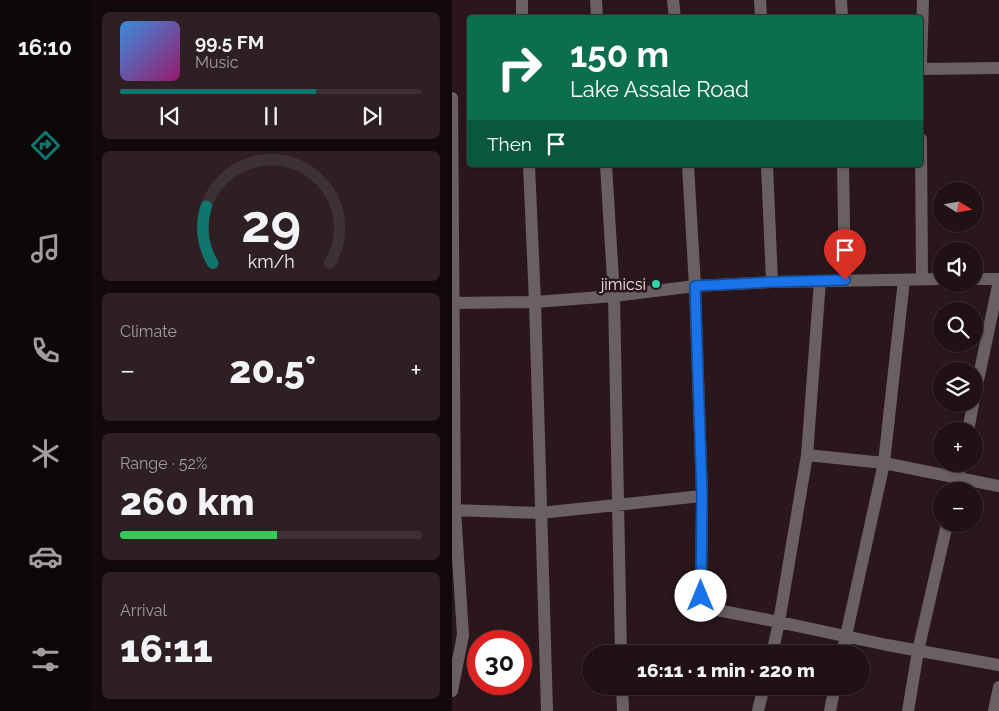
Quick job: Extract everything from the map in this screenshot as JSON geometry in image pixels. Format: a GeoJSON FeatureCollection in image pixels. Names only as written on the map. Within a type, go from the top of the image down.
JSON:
{"type":"FeatureCollection","features":[{"type":"Feature","properties":{"kind":"street"},"geometry":{"type":"LineString","coordinates":[[522,0],[522,15]]}},
{"type":"Feature","properties":{"kind":"street"},"geometry":{"type":"LineString","coordinates":[[596,0],[597,15]]}},
{"type":"Feature","properties":{"kind":"street"},"geometry":{"type":"LineString","coordinates":[[673,0],[675,15]]}},
{"type":"Feature","properties":{"kind":"street"},"geometry":{"type":"LineString","coordinates":[[760,0],[761,15]]}},
{"type":"Feature","properties":{"kind":"street"},"geometry":{"type":"LineString","coordinates":[[841,0],[842,15]]}},
{"type":"Feature","properties":{"kind":"street"},"geometry":{"type":"LineString","coordinates":[[923,0],[923,15]]}},
{"type":"Feature","properties":{"kind":"street"},"geometry":{"type":"LineString","coordinates":[[923,69],[998,68]]}},
{"type":"Feature","properties":{"kind":"street"},"geometry":{"type":"LineString","coordinates":[[452,98],[454,510],[463,635],[452,691]]}},
{"type":"Feature","properties":{"kind":"street"},"geometry":{"type":"LineString","coordinates":[[529,167],[547,711]]}},
{"type":"Feature","properties":{"kind":"street"},"geometry":{"type":"LineString","coordinates":[[606,167],[614,296],[621,645]]}},
{"type":"Feature","properties":{"kind":"street"},"geometry":{"type":"LineString","coordinates":[[688,167],[695,286],[702,496],[701,596],[705,604],[712,609],[998,665]]}},
{"type":"Feature","properties":{"kind":"street"},"geometry":{"type":"LineString","coordinates":[[767,167],[772,282]]}},
{"type":"Feature","properties":{"kind":"street"},"geometry":{"type":"LineString","coordinates":[[843,167],[845,280]]}},
{"type":"Feature","properties":{"kind":"street"},"geometry":{"type":"LineString","coordinates":[[921,167],[922,278]]}},
{"type":"Feature","properties":{"kind":"street"},"geometry":{"type":"LineString","coordinates":[[453,303],[535,302],[614,296],[695,286],[772,282],[933,279]]}},
{"type":"Feature","properties":{"kind":"street"},"geometry":{"type":"LineString","coordinates":[[981,362],[998,280],[983,279]]}},
{"type":"Feature","properties":{"kind":"street"},"geometry":{"type":"LineString","coordinates":[[844,645],[884,463],[904,280]]}},
{"type":"Feature","properties":{"kind":"street"},"geometry":{"type":"LineString","coordinates":[[774,645],[808,455],[820,281]]}},
{"type":"Feature","properties":{"kind":"street"},"geometry":{"type":"LineString","coordinates":[[808,455],[884,463],[998,486]]}},
{"type":"Feature","properties":{"kind":"street"},"geometry":{"type":"LineString","coordinates":[[957,482],[959,472]]}},
{"type":"Feature","properties":{"kind":"street"},"geometry":{"type":"LineString","coordinates":[[454,510],[540,513],[702,496]]}},
{"type":"Feature","properties":{"kind":"street"},"geometry":{"type":"LineString","coordinates":[[908,711],[918,650],[945,532]]}},
{"type":"Feature","properties":{"kind":"street"},"geometry":{"type":"LineString","coordinates":[[994,711],[998,688]]}},
{"type":"Feature","properties":{"kind":"street"},"geometry":{"type":"LineString","coordinates":[[622,695],[623,711]]}},
{"type":"Feature","properties":{"kind":"street"},"geometry":{"type":"LineString","coordinates":[[758,711],[762,695]]}},
{"type":"Feature","properties":{"kind":"street"},"geometry":{"type":"LineString","coordinates":[[830,711],[833,695]]}},
{"type":"Feature","properties":{"kind":"place","name":"jimicsi"},"geometry":{"type":"Point","coordinates":[656,284]}},
{"type":"Feature","properties":{"kind":"route"},"geometry":{"type":"LineString","coordinates":[[701,596],[702,496],[695,286],[845,280]]}}]}
